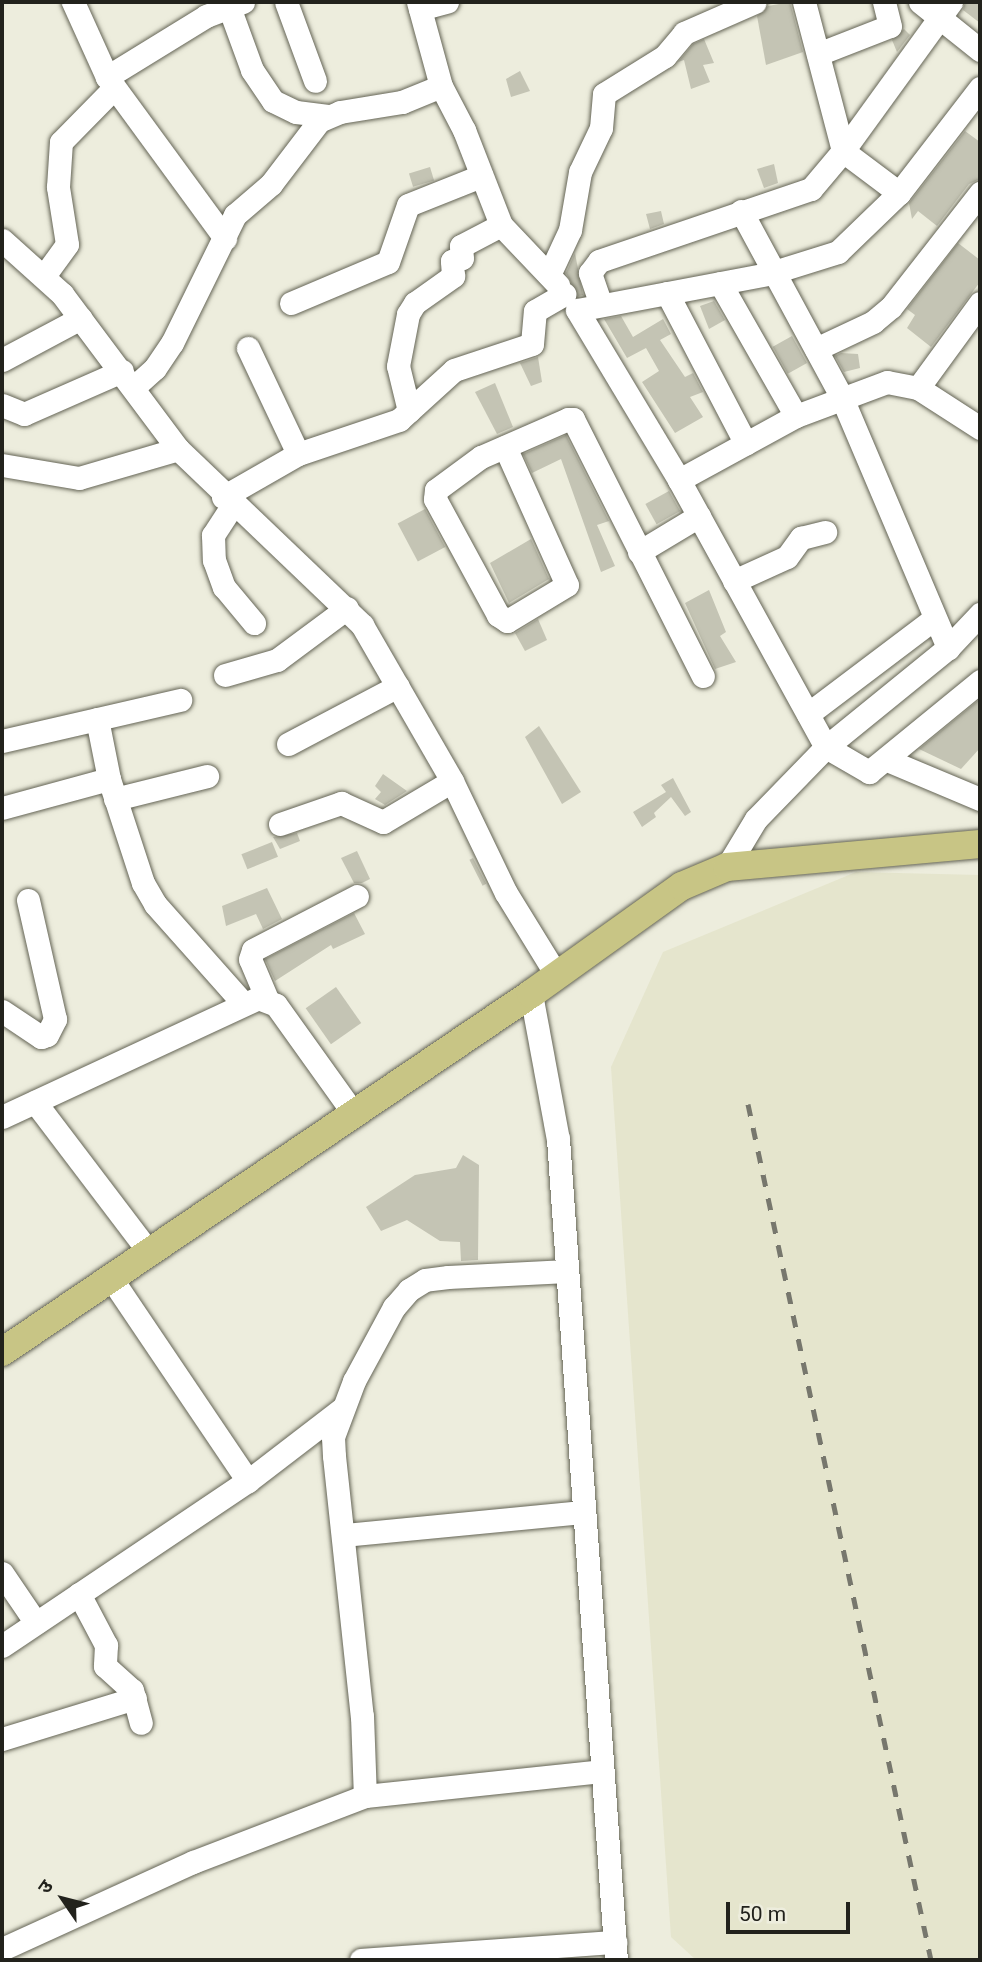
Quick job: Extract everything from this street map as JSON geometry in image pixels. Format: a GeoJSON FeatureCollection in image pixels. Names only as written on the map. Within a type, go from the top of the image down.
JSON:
{"type":"FeatureCollection","features":[{"type":"Feature","properties":{"kind":"main road"},"geometry":{"type":"LineString","coordinates":[[2,1352],[531,994],[682,886],[727,867],[980,845]]}},
{"type":"Feature","properties":{"kind":"street"},"geometry":{"type":"LineString","coordinates":[[73,2],[111,83],[225,238]]}},
{"type":"Feature","properties":{"kind":"street"},"geometry":{"type":"LineString","coordinates":[[286,2],[316,81]]}},
{"type":"Feature","properties":{"kind":"street"},"geometry":{"type":"LineString","coordinates":[[447,2],[419,5],[441,86],[501,225],[511,241],[549,275],[570,302],[699,516],[827,747],[860,771],[869,772],[887,760],[980,681]]}},
{"type":"Feature","properties":{"kind":"street"},"geometry":{"type":"LineString","coordinates":[[549,275],[570,230],[580,172],[604,117],[604,94],[665,56],[684,33],[755,2]]}},
{"type":"Feature","properties":{"kind":"street"},"geometry":{"type":"LineString","coordinates":[[804,2],[843,151],[900,193]]}},
{"type":"Feature","properties":{"kind":"street"},"geometry":{"type":"LineString","coordinates":[[818,54],[890,26],[884,2]]}},
{"type":"Feature","properties":{"kind":"street"},"geometry":{"type":"LineString","coordinates":[[920,2],[945,11],[980,50]]}},
{"type":"Feature","properties":{"kind":"street"},"geometry":{"type":"LineString","coordinates":[[44,276],[67,244],[58,187],[61,142],[111,83],[205,9],[236,4],[252,70],[273,101],[296,112],[328,116],[402,102],[441,86]]}},
{"type":"Feature","properties":{"kind":"street"},"geometry":{"type":"LineString","coordinates":[[601,305],[590,274],[594,264],[811,189],[843,151],[945,11]]}},
{"type":"Feature","properties":{"kind":"street"},"geometry":{"type":"LineString","coordinates":[[254,624],[224,587],[214,561],[213,535],[228,501],[298,454],[387,425],[409,411],[454,370],[532,344],[535,311],[570,302],[601,305],[720,283],[775,272],[838,252],[900,193],[980,88]]}},
{"type":"Feature","properties":{"kind":"street"},"geometry":{"type":"LineString","coordinates":[[2,405],[24,414],[155,368],[172,343],[204,272],[225,238],[235,215],[271,184],[313,128],[328,116]]}},
{"type":"Feature","properties":{"kind":"street"},"geometry":{"type":"LineString","coordinates":[[291,303],[388,262],[408,205],[481,176]]}},
{"type":"Feature","properties":{"kind":"street"},"geometry":{"type":"LineString","coordinates":[[816,349],[873,322],[891,307],[980,193]]}},
{"type":"Feature","properties":{"kind":"street"},"geometry":{"type":"LineString","coordinates":[[741,211],[842,398],[948,648]]}},
{"type":"Feature","properties":{"kind":"street"},"geometry":{"type":"LineString","coordinates":[[409,411],[398,366],[408,314],[415,303],[453,276],[452,261],[462,258],[461,246],[501,225]]}},
{"type":"Feature","properties":{"kind":"street"},"geometry":{"type":"LineString","coordinates":[[2,240],[44,276],[81,318],[178,449],[228,501],[347,608],[398,685],[452,781],[506,892],[557,976]]}},
{"type":"Feature","properties":{"kind":"street"},"geometry":{"type":"LineString","coordinates":[[720,283],[796,416]]}},
{"type":"Feature","properties":{"kind":"street"},"geometry":{"type":"LineString","coordinates":[[667,293],[746,443]]}},
{"type":"Feature","properties":{"kind":"street"},"geometry":{"type":"LineString","coordinates":[[918,388],[980,303]]}},
{"type":"Feature","properties":{"kind":"street"},"geometry":{"type":"LineString","coordinates":[[2,360],[81,318]]}},
{"type":"Feature","properties":{"kind":"street"},"geometry":{"type":"LineString","coordinates":[[248,348],[298,454]]}},
{"type":"Feature","properties":{"kind":"street"},"geometry":{"type":"LineString","coordinates":[[678,480],[796,416],[887,383],[918,388],[980,428]]}},
{"type":"Feature","properties":{"kind":"street"},"geometry":{"type":"LineString","coordinates":[[505,447],[567,580],[563,590],[507,621],[498,615],[435,494],[457,471],[505,447],[573,419],[703,676]]}},
{"type":"Feature","properties":{"kind":"street"},"geometry":{"type":"LineString","coordinates":[[2,466],[79,478],[178,449]]}},
{"type":"Feature","properties":{"kind":"street"},"geometry":{"type":"LineString","coordinates":[[639,552],[699,516]]}},
{"type":"Feature","properties":{"kind":"street"},"geometry":{"type":"LineString","coordinates":[[734,581],[787,557],[801,538],[825,533]]}},
{"type":"Feature","properties":{"kind":"street"},"geometry":{"type":"LineString","coordinates":[[225,675],[277,660],[347,608]]}},
{"type":"Feature","properties":{"kind":"street"},"geometry":{"type":"LineString","coordinates":[[727,867],[756,818],[827,747],[948,648],[980,614]]}},
{"type":"Feature","properties":{"kind":"street"},"geometry":{"type":"LineString","coordinates":[[808,714],[935,618]]}},
{"type":"Feature","properties":{"kind":"street"},"geometry":{"type":"LineString","coordinates":[[288,744],[398,685]]}},
{"type":"Feature","properties":{"kind":"street"},"geometry":{"type":"LineString","coordinates":[[2,741],[180,700]]}},
{"type":"Feature","properties":{"kind":"street"},"geometry":{"type":"LineString","coordinates":[[97,719],[112,789],[143,883],[155,904],[243,1003]]}},
{"type":"Feature","properties":{"kind":"street"},"geometry":{"type":"LineString","coordinates":[[887,760],[980,799]]}},
{"type":"Feature","properties":{"kind":"street"},"geometry":{"type":"LineString","coordinates":[[2,808],[207,776]]}},
{"type":"Feature","properties":{"kind":"street"},"geometry":{"type":"LineString","coordinates":[[280,824],[341,803],[383,822],[452,781]]}},
{"type":"Feature","properties":{"kind":"street"},"geometry":{"type":"LineString","coordinates":[[354,1114],[276,1005],[267,999],[250,959],[253,950],[356,896]]}},
{"type":"Feature","properties":{"kind":"street"},"geometry":{"type":"LineString","coordinates":[[2,1012],[41,1037],[47,1035],[55,1019],[28,900]]}},
{"type":"Feature","properties":{"kind":"street"},"geometry":{"type":"LineString","coordinates":[[361,1960],[615,1951],[558,1139],[531,994]]}},
{"type":"Feature","properties":{"kind":"street"},"geometry":{"type":"LineString","coordinates":[[2,1116],[243,1003],[267,999]]}},
{"type":"Feature","properties":{"kind":"street"},"geometry":{"type":"LineString","coordinates":[[35,1101],[149,1252]]}},
{"type":"Feature","properties":{"kind":"street"},"geometry":{"type":"LineString","coordinates":[[365,1796],[344,1535],[333,1437],[342,1409],[394,1307],[417,1285],[447,1277],[567,1271]]}},
{"type":"Feature","properties":{"kind":"street"},"geometry":{"type":"LineString","coordinates":[[111,1278],[248,1480]]}},
{"type":"Feature","properties":{"kind":"street"},"geometry":{"type":"LineString","coordinates":[[2,1646],[248,1480],[342,1409]]}},
{"type":"Feature","properties":{"kind":"street"},"geometry":{"type":"LineString","coordinates":[[344,1535],[584,1512]]}},
{"type":"Feature","properties":{"kind":"street"},"geometry":{"type":"LineString","coordinates":[[2,1573],[36,1623]]}},
{"type":"Feature","properties":{"kind":"street"},"geometry":{"type":"LineString","coordinates":[[79,1594],[106,1645],[104,1666],[135,1698],[141,1723]]}},
{"type":"Feature","properties":{"kind":"street"},"geometry":{"type":"LineString","coordinates":[[2,1739],[135,1698]]}},
{"type":"Feature","properties":{"kind":"street"},"geometry":{"type":"LineString","coordinates":[[2,1949],[193,1862],[365,1796],[603,1771]]}},
{"type":"Feature","properties":{"kind":"shaded area"},"geometry":{"type":"Polygon","coordinates":[[[856,872],[980,875],[980,1960],[696,1960],[671,1937],[611,1067],[663,952],[856,872]]]}},
{"type":"Feature","properties":{"kind":"building"},"geometry":{"type":"Polygon","coordinates":[[[790,2],[803,52],[766,65],[757,16],[768,6],[790,2]]]}},
{"type":"Feature","properties":{"kind":"building"},"geometry":{"type":"Polygon","coordinates":[[[965,2],[980,2],[980,23],[963,10],[965,2]]]}},
{"type":"Feature","properties":{"kind":"building"},"geometry":{"type":"Polygon","coordinates":[[[904,29],[910,35],[897,52],[892,40],[904,29]]]}},
{"type":"Feature","properties":{"kind":"building"},"geometry":{"type":"Polygon","coordinates":[[[704,39],[714,63],[703,65],[710,82],[691,89],[684,60],[678,62],[693,44],[704,39]]]}},
{"type":"Feature","properties":{"kind":"building"},"geometry":{"type":"Polygon","coordinates":[[[520,71],[530,91],[511,97],[506,79],[520,71]]]}},
{"type":"Feature","properties":{"kind":"building"},"geometry":{"type":"Polygon","coordinates":[[[965,131],[980,142],[980,179],[969,184],[937,226],[918,211],[912,219],[909,203],[965,131]]]}},
{"type":"Feature","properties":{"kind":"building"},"geometry":{"type":"Polygon","coordinates":[[[774,164],[778,183],[764,188],[757,169],[774,164]]]}},
{"type":"Feature","properties":{"kind":"building"},"geometry":{"type":"Polygon","coordinates":[[[430,167],[434,180],[413,187],[409,173],[430,167]]]}},
{"type":"Feature","properties":{"kind":"building"},"geometry":{"type":"Polygon","coordinates":[[[661,211],[664,224],[650,229],[646,214],[661,211]]]}},
{"type":"Feature","properties":{"kind":"building"},"geometry":{"type":"Polygon","coordinates":[[[958,243],[980,260],[980,282],[931,347],[907,328],[915,315],[907,309],[958,243]]]}},
{"type":"Feature","properties":{"kind":"building"},"geometry":{"type":"Polygon","coordinates":[[[575,253],[583,295],[578,296],[566,273],[575,253]]]}},
{"type":"Feature","properties":{"kind":"building"},"geometry":{"type":"Polygon","coordinates":[[[714,301],[725,320],[709,329],[700,306],[714,301]]]}},
{"type":"Feature","properties":{"kind":"building"},"geometry":{"type":"Polygon","coordinates":[[[621,316],[633,337],[663,319],[671,334],[660,340],[685,377],[693,373],[703,392],[690,397],[703,417],[675,433],[642,382],[659,371],[646,348],[627,358],[604,319],[621,316]]]}},
{"type":"Feature","properties":{"kind":"building"},"geometry":{"type":"Polygon","coordinates":[[[792,336],[807,363],[788,374],[773,347],[792,336]]]}},
{"type":"Feature","properties":{"kind":"building"},"geometry":{"type":"Polygon","coordinates":[[[841,353],[858,354],[860,368],[844,372],[835,356],[841,353]]]}},
{"type":"Feature","properties":{"kind":"building"},"geometry":{"type":"Polygon","coordinates":[[[538,357],[542,382],[531,386],[520,363],[538,357]]]}},
{"type":"Feature","properties":{"kind":"building"},"geometry":{"type":"Polygon","coordinates":[[[495,383],[513,427],[497,434],[475,392],[495,383]]]}},
{"type":"Feature","properties":{"kind":"building"},"geometry":{"type":"Polygon","coordinates":[[[566,435],[609,521],[597,525],[615,566],[601,572],[561,459],[532,473],[523,454],[566,435]]]}},
{"type":"Feature","properties":{"kind":"building"},"geometry":{"type":"Polygon","coordinates":[[[669,491],[680,511],[657,524],[645,504],[669,491]]]}},
{"type":"Feature","properties":{"kind":"building"},"geometry":{"type":"Polygon","coordinates":[[[425,509],[445,547],[418,562],[398,524],[425,509]]]}},
{"type":"Feature","properties":{"kind":"building"},"geometry":{"type":"Polygon","coordinates":[[[531,539],[549,579],[509,603],[490,563],[531,539]]]}},
{"type":"Feature","properties":{"kind":"building"},"geometry":{"type":"Polygon","coordinates":[[[709,590],[726,632],[720,636],[736,662],[715,669],[685,603],[709,590]]]}},
{"type":"Feature","properties":{"kind":"building"},"geometry":{"type":"Polygon","coordinates":[[[538,619],[547,640],[525,651],[515,633],[538,619]]]}},
{"type":"Feature","properties":{"kind":"building"},"geometry":{"type":"Polygon","coordinates":[[[980,699],[980,748],[961,769],[919,749],[980,699]]]}},
{"type":"Feature","properties":{"kind":"building"},"geometry":{"type":"Polygon","coordinates":[[[539,726],[581,792],[562,804],[525,737],[539,726]]]}},
{"type":"Feature","properties":{"kind":"building"},"geometry":{"type":"Polygon","coordinates":[[[383,774],[407,791],[385,805],[375,799],[381,792],[375,786],[383,774]]]}},
{"type":"Feature","properties":{"kind":"building"},"geometry":{"type":"Polygon","coordinates":[[[673,778],[691,812],[685,816],[671,797],[654,813],[656,817],[642,827],[633,812],[666,792],[661,785],[673,778]]]}},
{"type":"Feature","properties":{"kind":"building"},"geometry":{"type":"Polygon","coordinates":[[[297,833],[300,841],[280,849],[273,837],[297,833]]]}},
{"type":"Feature","properties":{"kind":"building"},"geometry":{"type":"Polygon","coordinates":[[[272,842],[278,857],[247,869],[241,854],[272,842]]]}},
{"type":"Feature","properties":{"kind":"building"},"geometry":{"type":"Polygon","coordinates":[[[357,851],[370,879],[362,883],[354,883],[341,858],[357,851]]]}},
{"type":"Feature","properties":{"kind":"building"},"geometry":{"type":"Polygon","coordinates":[[[473,858],[486,884],[483,886],[469,860],[473,858]]]}},
{"type":"Feature","properties":{"kind":"building"},"geometry":{"type":"Polygon","coordinates":[[[267,888],[282,919],[263,929],[256,914],[226,926],[222,906],[267,888]]]}},
{"type":"Feature","properties":{"kind":"building"},"geometry":{"type":"Polygon","coordinates":[[[354,913],[365,934],[333,949],[331,945],[275,981],[265,959],[354,913]]]}},
{"type":"Feature","properties":{"kind":"building"},"geometry":{"type":"Polygon","coordinates":[[[336,987],[361,1023],[331,1044],[306,1008],[336,987]]]}},
{"type":"Feature","properties":{"kind":"building"},"geometry":{"type":"Polygon","coordinates":[[[463,1155],[479,1165],[478,1260],[461,1261],[460,1242],[440,1241],[407,1220],[381,1231],[366,1207],[415,1175],[456,1168],[463,1155]]]}},
{"type":"Feature","properties":{"kind":"railway"},"geometry":{"type":"LineString","coordinates":[[748,1104],[931,1960]]}}]}
